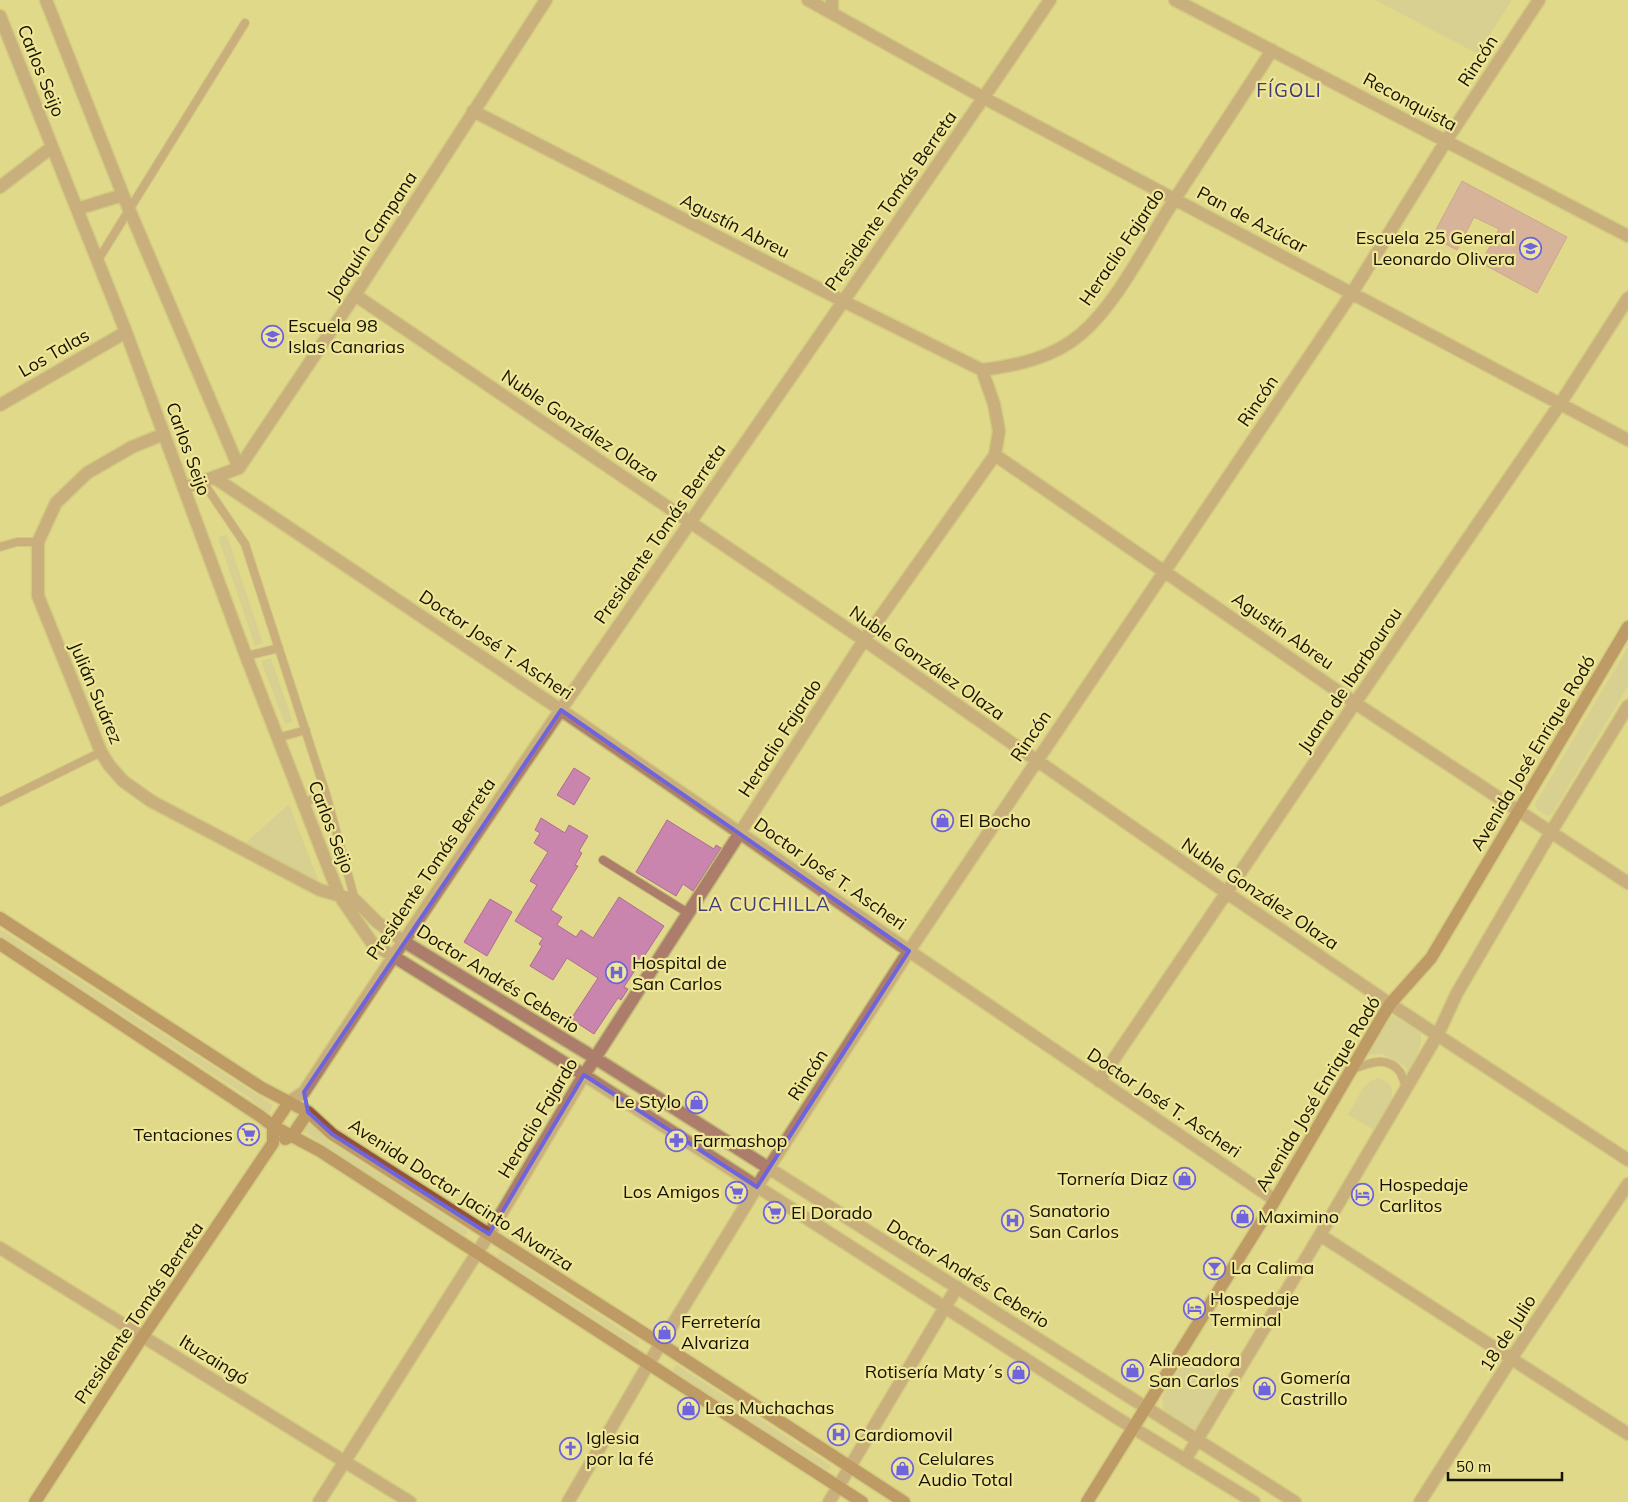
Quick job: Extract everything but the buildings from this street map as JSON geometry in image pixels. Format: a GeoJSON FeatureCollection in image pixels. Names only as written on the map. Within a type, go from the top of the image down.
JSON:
{"type":"FeatureCollection","features":[{"type":"Feature","properties":{"kind":"main road","name":"Avenida José Enrique Rodó"},"geometry":{"type":"LineString","coordinates":[[1086,1502],[1275,1200],[1390,1004],[1431,958],[1628,628]]}},
{"type":"Feature","properties":{"kind":"main road","name":"Avenida Doctor Jacinto Alvariza"},"geometry":{"type":"LineString","coordinates":[[0,918],[262,1088],[308,1112],[332,1134],[904,1502]]}},
{"type":"Feature","properties":{"kind":"main road"},"geometry":{"type":"LineString","coordinates":[[0,944],[274,1126],[320,1152],[862,1502]]}},
{"type":"Feature","properties":{"kind":"main road","name":"Presidente Tomás Berreta"},"geometry":{"type":"LineString","coordinates":[[35,1502],[273,1143],[274,1126],[289,1102]]}},
{"type":"Feature","properties":{"kind":"main road"},"geometry":{"type":"LineString","coordinates":[[273,1143],[292,1136],[308,1112]]}},
{"type":"Feature","properties":{"kind":"street"},"geometry":{"type":"LineString","coordinates":[[46,0],[124,195],[239,468],[184,488]]}},
{"type":"Feature","properties":{"kind":"street","name":"Joaquín Campana"},"geometry":{"type":"LineString","coordinates":[[239,468],[355,295],[546,0]]}},
{"type":"Feature","properties":{"kind":"street","name":"Pan de Azúcar"},"geometry":{"type":"LineString","coordinates":[[808,0],[832,6],[984,98],[1628,440]]}},
{"type":"Feature","properties":{"kind":"street","name":"Presidente Tomás Berreta"},"geometry":{"type":"LineString","coordinates":[[289,1102],[304,1092],[392,956],[560,710],[1050,0]]}},
{"type":"Feature","properties":{"kind":"street","name":"Reconquista"},"geometry":{"type":"LineString","coordinates":[[1175,0],[1628,236]]}},
{"type":"Feature","properties":{"kind":"street","name":"Rincón"},"geometry":{"type":"LineString","coordinates":[[568,1502],[649,1363],[757,1187],[909,951],[1352,293],[1446,141],[1538,0]]}},
{"type":"Feature","properties":{"kind":"street","name":"Carlos Seijo"},"geometry":{"type":"LineString","coordinates":[[0,16],[126,332],[277,738],[339,895]]}},
{"type":"Feature","properties":{"kind":"street","name":"Heraclio Fajardo"},"geometry":{"type":"LineString","coordinates":[[319,1502],[477,1254],[584,1075],[864,640],[995,455],[999,430],[994,404],[982,370],[1018,365],[1059,349],[1080,335],[1099,316],[1115,295],[1272,50]]}},
{"type":"Feature","properties":{"kind":"street","name":"Agustín Abreu"},"geometry":{"type":"LineString","coordinates":[[474,111],[843,301],[982,370]]}},
{"type":"Feature","properties":{"kind":"street"},"geometry":{"type":"LineString","coordinates":[[0,187],[52,147]]}},
{"type":"Feature","properties":{"kind":"street"},"geometry":{"type":"LineString","coordinates":[[77,208],[124,195]]}},
{"type":"Feature","properties":{"kind":"street","name":"Nuble González Olaza"},"geometry":{"type":"LineString","coordinates":[[355,295],[864,640],[1036,761],[1390,1004],[1628,1160]]}},
{"type":"Feature","properties":{"kind":"street","name":"Juana de Ibarbourou"},"geometry":{"type":"LineString","coordinates":[[1099,1081],[1560,404],[1628,298]]}},
{"type":"Feature","properties":{"kind":"street","name":"Los Talas"},"geometry":{"type":"LineString","coordinates":[[0,405],[126,332]]}},
{"type":"Feature","properties":{"kind":"street","name":"Julián Suárez"},"geometry":{"type":"LineString","coordinates":[[164,434],[132,447],[86,473],[56,503],[38,542],[38,596],[101,752],[123,781],[151,801],[320,890],[339,895]]}},
{"type":"Feature","properties":{"kind":"street","name":"Agustín Abreu"},"geometry":{"type":"LineString","coordinates":[[995,455],[1355,703],[1628,883]]}},
{"type":"Feature","properties":{"kind":"street","name":"Doctor José T. Ascheri"},"geometry":{"type":"LineString","coordinates":[[209,480],[560,710],[909,951],[1275,1200]]}},
{"type":"Feature","properties":{"kind":"street"},"geometry":{"type":"LineString","coordinates":[[1185,1460],[1438,1034],[1457,993],[1551,832],[1628,706]]}},
{"type":"Feature","properties":{"kind":"street","name":"Doctor Andrés Ceberio"},"geometry":{"type":"LineString","coordinates":[[339,895],[355,900],[377,922],[403,941],[595,1058],[768,1170],[957,1287],[1295,1502]]}},
{"type":"Feature","properties":{"kind":"street","name":"Doctor Andrés Ceberio"},"geometry":{"type":"LineString","coordinates":[[339,895],[372,943],[584,1075],[1133,1428],[1254,1502]]}},
{"type":"Feature","properties":{"kind":"street"},"geometry":{"type":"LineString","coordinates":[[304,1092],[308,1112]]}},
{"type":"Feature","properties":{"kind":"street","name":"18 de Julio"},"geometry":{"type":"LineString","coordinates":[[1420,1502],[1511,1359],[1628,1184]]}},
{"type":"Feature","properties":{"kind":"street"},"geometry":{"type":"LineString","coordinates":[[1320,1235],[1628,1434]]}},
{"type":"Feature","properties":{"kind":"street","name":"Ituzaingó"},"geometry":{"type":"LineString","coordinates":[[0,1248],[410,1502]]}},
{"type":"Feature","properties":{"kind":"street"},"geometry":{"type":"LineString","coordinates":[[829,1502],[957,1287]]}},
{"type":"Feature","properties":{"kind":"lane"},"geometry":{"type":"LineString","coordinates":[[98,260],[245,23]]}},
{"type":"Feature","properties":{"kind":"lane"},"geometry":{"type":"LineString","coordinates":[[209,480],[245,544],[326,794],[355,900]]}},
{"type":"Feature","properties":{"kind":"lane"},"geometry":{"type":"LineString","coordinates":[[0,546],[17,542],[38,542]]}},
{"type":"Feature","properties":{"kind":"lane"},"geometry":{"type":"LineString","coordinates":[[246,656],[279,648]]}},
{"type":"Feature","properties":{"kind":"lane"},"geometry":{"type":"LineString","coordinates":[[277,738],[306,730]]}},
{"type":"Feature","properties":{"kind":"lane"},"geometry":{"type":"LineString","coordinates":[[0,802],[101,752]]}},
{"type":"Feature","properties":{"kind":"lane"},"geometry":{"type":"LineString","coordinates":[[303,803],[326,794]]}},
{"type":"Feature","properties":{"kind":"lane"},"geometry":{"type":"LineString","coordinates":[[603,860],[688,913]]}},
{"type":"Feature","properties":{"kind":"lane"},"geometry":{"type":"LineString","coordinates":[[1352,1070],[1378,1061],[1391,1064],[1401,1073],[1406,1088]]}},
{"type":"Feature","properties":{"kind":"highlighted area"},"geometry":{"type":"Polygon","coordinates":[[[561,710],[909,951],[757,1187],[584,1075],[489,1234],[332,1134],[308,1112],[304,1092],[561,710]]]}},
{"type":"Feature","properties":{"kind":"shaded area"},"geometry":{"type":"Polygon","coordinates":[[[1375,0],[1512,0],[1478,54],[1375,0]]]}},
{"type":"Feature","properties":{"kind":"shaded area"},"geometry":{"type":"Polygon","coordinates":[[[227,535],[263,643],[255,646],[218,537],[227,535]]]}},
{"type":"Feature","properties":{"kind":"shaded area"},"geometry":{"type":"Polygon","coordinates":[[[1628,647],[1628,686],[1552,814],[1548,816],[1537,810],[1535,804],[1628,647]]]}},
{"type":"Feature","properties":{"kind":"shaded area"},"geometry":{"type":"Polygon","coordinates":[[[271,658],[293,722],[285,724],[261,661],[271,658]]]}},
{"type":"Feature","properties":{"kind":"shaded area"},"geometry":{"type":"Polygon","coordinates":[[[289,804],[318,880],[243,845],[289,804]]]}},
{"type":"Feature","properties":{"kind":"shaded area"},"geometry":{"type":"Polygon","coordinates":[[[0,929],[273,1105],[268,1115],[250,1098],[0,936],[0,929]]]}},
{"type":"Feature","properties":{"kind":"shaded area"},"geometry":{"type":"Polygon","coordinates":[[[1393,1016],[1421,1033],[1421,1044],[1418,1054],[1408,1072],[1404,1065],[1382,1054],[1366,1055],[1388,1018],[1393,1016]]]}},
{"type":"Feature","properties":{"kind":"shaded area"},"geometry":{"type":"Polygon","coordinates":[[[1378,1078],[1387,1082],[1391,1087],[1392,1094],[1387,1109],[1374,1130],[1348,1115],[1364,1088],[1372,1080],[1378,1078]]]}},
{"type":"Feature","properties":{"kind":"shaded area"},"geometry":{"type":"Polygon","coordinates":[[[309,1121],[328,1141],[467,1230],[467,1234],[464,1235],[304,1132],[309,1121]]]}},
{"type":"Feature","properties":{"kind":"shaded area"},"geometry":{"type":"Polygon","coordinates":[[[499,1252],[639,1341],[639,1345],[636,1346],[498,1257],[499,1252]]]}},
{"type":"Feature","properties":{"kind":"shaded area"},"geometry":{"type":"Polygon","coordinates":[[[1188,1355],[1226,1378],[1196,1431],[1164,1410],[1162,1398],[1188,1355]]]}},
{"type":"Feature","properties":{"kind":"shaded area"},"geometry":{"type":"Polygon","coordinates":[[[675,1365],[830,1465],[830,1468],[827,1470],[673,1371],[675,1365]]]}},
{"type":"Feature","properties":{"kind":"place","name":"Escuela 25 General Leonardo Olivera"},"geometry":{"type":"Point","coordinates":[1531,248]}},
{"type":"Feature","properties":{"kind":"place","name":"Escuela 98 Islas Canarias"},"geometry":{"type":"Point","coordinates":[272,336]}},
{"type":"Feature","properties":{"kind":"place","name":"El Bocho"},"geometry":{"type":"Point","coordinates":[943,821]}},
{"type":"Feature","properties":{"kind":"place","name":"Hospital de San Carlos"},"geometry":{"type":"Point","coordinates":[616,973]}},
{"type":"Feature","properties":{"kind":"place","name":"Le Stylo"},"geometry":{"type":"Point","coordinates":[697,1102]}},
{"type":"Feature","properties":{"kind":"place","name":"Tentaciones"},"geometry":{"type":"Point","coordinates":[249,1135]}},
{"type":"Feature","properties":{"kind":"place","name":"Farmashop"},"geometry":{"type":"Point","coordinates":[677,1141]}},
{"type":"Feature","properties":{"kind":"place","name":"Tornería Diaz"},"geometry":{"type":"Point","coordinates":[1184,1179]}},
{"type":"Feature","properties":{"kind":"place","name":"Los Amigos"},"geometry":{"type":"Point","coordinates":[736,1192]}},
{"type":"Feature","properties":{"kind":"place","name":"Hospedaje Carlitos"},"geometry":{"type":"Point","coordinates":[1363,1195]}},
{"type":"Feature","properties":{"kind":"place","name":"El Dorado"},"geometry":{"type":"Point","coordinates":[775,1213]}},
{"type":"Feature","properties":{"kind":"place","name":"Maximino"},"geometry":{"type":"Point","coordinates":[1242,1217]}},
{"type":"Feature","properties":{"kind":"place","name":"Sanatorio San Carlos"},"geometry":{"type":"Point","coordinates":[1013,1221]}},
{"type":"Feature","properties":{"kind":"place","name":"La Calima"},"geometry":{"type":"Point","coordinates":[1215,1268]}},
{"type":"Feature","properties":{"kind":"place","name":"Hospedaje Terminal"},"geometry":{"type":"Point","coordinates":[1194,1309]}},
{"type":"Feature","properties":{"kind":"place","name":"Ferretería Alvariza"},"geometry":{"type":"Point","coordinates":[665,1332]}},
{"type":"Feature","properties":{"kind":"place","name":"Alineadora San Carlos"},"geometry":{"type":"Point","coordinates":[1133,1370]}},
{"type":"Feature","properties":{"kind":"place","name":"Rotisería Maty´s"},"geometry":{"type":"Point","coordinates":[1019,1372]}},
{"type":"Feature","properties":{"kind":"place","name":"Gomería Castrillo"},"geometry":{"type":"Point","coordinates":[1264,1388]}},
{"type":"Feature","properties":{"kind":"place","name":"Las Muchachas"},"geometry":{"type":"Point","coordinates":[689,1408]}},
{"type":"Feature","properties":{"kind":"place","name":"Cardiomovil"},"geometry":{"type":"Point","coordinates":[838,1435]}},
{"type":"Feature","properties":{"kind":"place","name":"Iglesia por la fé"},"geometry":{"type":"Point","coordinates":[570,1448]}},
{"type":"Feature","properties":{"kind":"place","name":"Celulares Audio Total"},"geometry":{"type":"Point","coordinates":[902,1469]}},
{"type":"Feature","properties":{"kind":"district","name":"FÍGOLI"},"geometry":{"type":"Point","coordinates":[1289,90]}},
{"type":"Feature","properties":{"kind":"district","name":"LA CUCHILLA"},"geometry":{"type":"Point","coordinates":[764,904]}}]}
